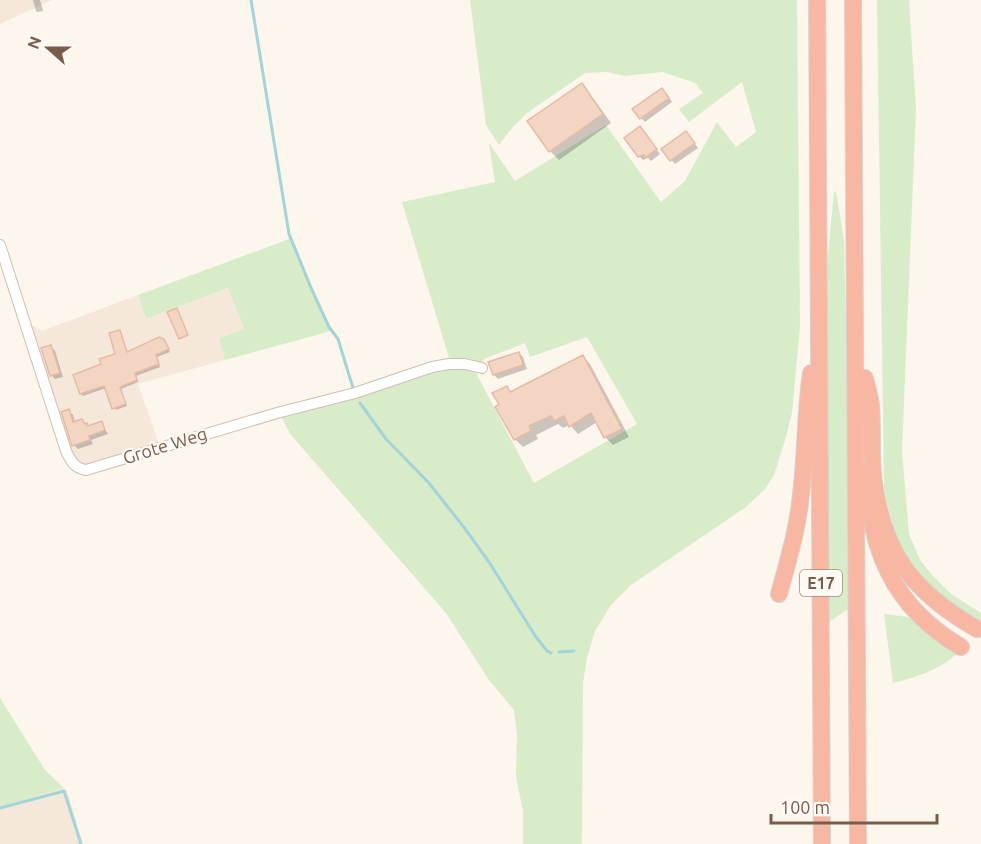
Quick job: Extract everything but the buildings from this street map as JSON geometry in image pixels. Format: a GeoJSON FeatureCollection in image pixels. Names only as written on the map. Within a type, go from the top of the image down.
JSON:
{"type":"FeatureCollection","features":[{"type":"Feature","properties":{"kind":"highway","name":"E17"},"geometry":{"type":"LineString","coordinates":[[817,0],[822,844]]}},
{"type":"Feature","properties":{"kind":"highway","name":"E17"},"geometry":{"type":"LineString","coordinates":[[853,0],[858,844]]}},
{"type":"Feature","properties":{"kind":"highway"},"geometry":{"type":"LineString","coordinates":[[779,594],[794,542],[801,495],[808,397],[819,322]]}},
{"type":"Feature","properties":{"kind":"highway"},"geometry":{"type":"LineString","coordinates":[[856,358],[865,378],[871,405],[874,476],[882,520],[888,537],[911,578],[930,598],[977,629]]}},
{"type":"Feature","properties":{"kind":"highway"},"geometry":{"type":"LineString","coordinates":[[865,378],[867,485],[872,528],[882,562],[915,613],[938,633],[961,647]]}},
{"type":"Feature","properties":{"kind":"street","name":"Grote Weg"},"geometry":{"type":"LineString","coordinates":[[0,245],[66,451],[72,464],[78,469],[86,470],[355,393],[432,367],[465,364],[482,368]]}},
{"type":"Feature","properties":{"kind":"shaded area"},"geometry":{"type":"Polygon","coordinates":[[[0,0],[52,0],[0,24],[0,0]]]}},
{"type":"Feature","properties":{"kind":"shaded area"},"geometry":{"type":"Polygon","coordinates":[[[228,288],[244,329],[219,338],[225,360],[138,384],[159,444],[84,466],[73,458],[36,352],[32,325],[42,331],[138,295],[146,319],[228,288]]]}},
{"type":"Feature","properties":{"kind":"shaded area"},"geometry":{"type":"Polygon","coordinates":[[[64,788],[68,793],[83,844],[0,844],[0,807],[64,788]]]}},
{"type":"Feature","properties":{"kind":"green space"},"geometry":{"type":"Polygon","coordinates":[[[470,0],[797,0],[800,326],[792,413],[786,437],[774,475],[765,489],[746,507],[631,585],[611,605],[595,631],[583,683],[582,844],[523,844],[523,811],[516,777],[517,735],[514,710],[489,680],[446,613],[291,435],[280,415],[444,366],[457,367],[476,373],[534,483],[637,424],[587,337],[530,357],[525,343],[484,359],[481,363],[472,359],[449,358],[402,202],[495,182],[489,143],[515,181],[606,125],[661,202],[685,181],[717,122],[736,147],[756,132],[742,82],[689,122],[679,109],[703,93],[695,83],[663,72],[624,76],[607,72],[585,73],[527,113],[499,145],[486,125],[470,0]]]}},
{"type":"Feature","properties":{"kind":"green space"},"geometry":{"type":"Polygon","coordinates":[[[877,0],[909,0],[916,110],[902,451],[909,534],[920,560],[933,576],[951,594],[981,613],[981,622],[941,600],[916,573],[901,547],[891,519],[884,488],[877,0]]]}},
{"type":"Feature","properties":{"kind":"green space"},"geometry":{"type":"Polygon","coordinates":[[[836,191],[844,240],[848,609],[826,624],[827,265],[834,192],[836,191]]]}},
{"type":"Feature","properties":{"kind":"green space"},"geometry":{"type":"Polygon","coordinates":[[[292,238],[331,331],[225,360],[219,338],[244,329],[228,288],[146,319],[138,295],[292,238]]]}},
{"type":"Feature","properties":{"kind":"green space"},"geometry":{"type":"Polygon","coordinates":[[[884,614],[908,617],[958,653],[927,672],[893,683],[884,614]]]}},
{"type":"Feature","properties":{"kind":"green space"},"geometry":{"type":"Polygon","coordinates":[[[0,698],[45,770],[64,788],[0,807],[0,698]]]}},
{"type":"Feature","properties":{"kind":"waterway"},"geometry":{"type":"LineString","coordinates":[[251,0],[289,234],[329,327],[338,339],[353,388]]}},
{"type":"Feature","properties":{"kind":"waterway"},"geometry":{"type":"LineString","coordinates":[[360,403],[386,439],[429,483],[466,530],[536,637],[551,653]]}},
{"type":"Feature","properties":{"kind":"waterway"},"geometry":{"type":"LineString","coordinates":[[559,652],[574,651]]}},
{"type":"Feature","properties":{"kind":"waterway"},"geometry":{"type":"LineString","coordinates":[[0,808],[64,791],[81,844]]}}]}
